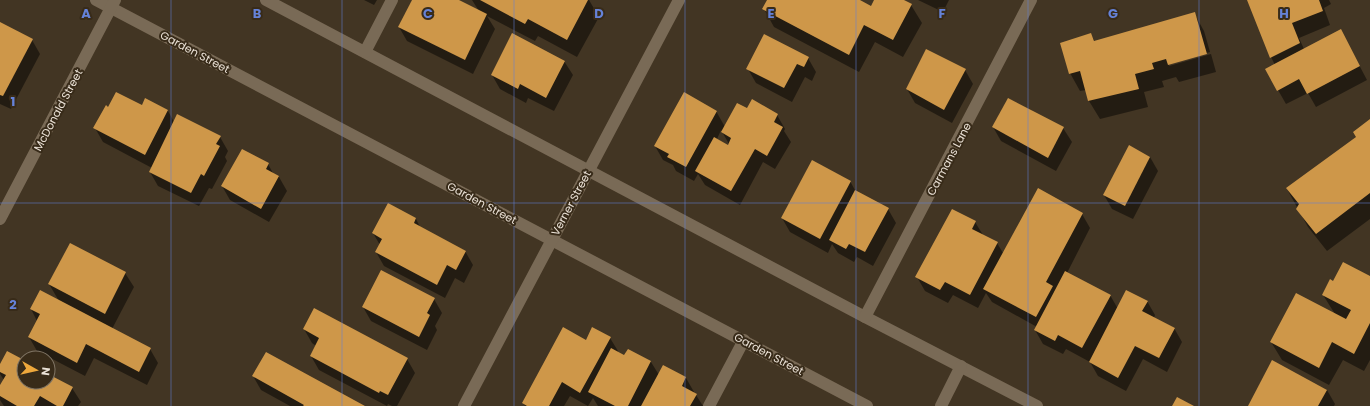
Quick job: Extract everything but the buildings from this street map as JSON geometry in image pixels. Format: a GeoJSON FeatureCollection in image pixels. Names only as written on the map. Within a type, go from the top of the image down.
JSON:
{"type":"FeatureCollection","features":[{"type":"Feature","properties":{"kind":"street","name":"Garden Street"},"geometry":{"type":"LineString","coordinates":[[96,0],[113,4],[320,117],[867,406]]}},
{"type":"Feature","properties":{"kind":"street"},"geometry":{"type":"LineString","coordinates":[[266,0],[865,317],[1037,406]]}},
{"type":"Feature","properties":{"kind":"street"},"geometry":{"type":"LineString","coordinates":[[365,52],[392,0]]}},
{"type":"Feature","properties":{"kind":"street","name":"Verner Street"},"geometry":{"type":"LineString","coordinates":[[464,406],[679,0]]}},
{"type":"Feature","properties":{"kind":"street","name":"Carmans Lane"},"geometry":{"type":"LineString","coordinates":[[865,317],[1031,0]]}},
{"type":"Feature","properties":{"kind":"street","name":"McDonald Street"},"geometry":{"type":"LineString","coordinates":[[0,219],[113,4]]}},
{"type":"Feature","properties":{"kind":"street"},"geometry":{"type":"LineString","coordinates":[[709,406],[744,340]]}},
{"type":"Feature","properties":{"kind":"street"},"geometry":{"type":"LineString","coordinates":[[941,406],[961,366]]}}]}
